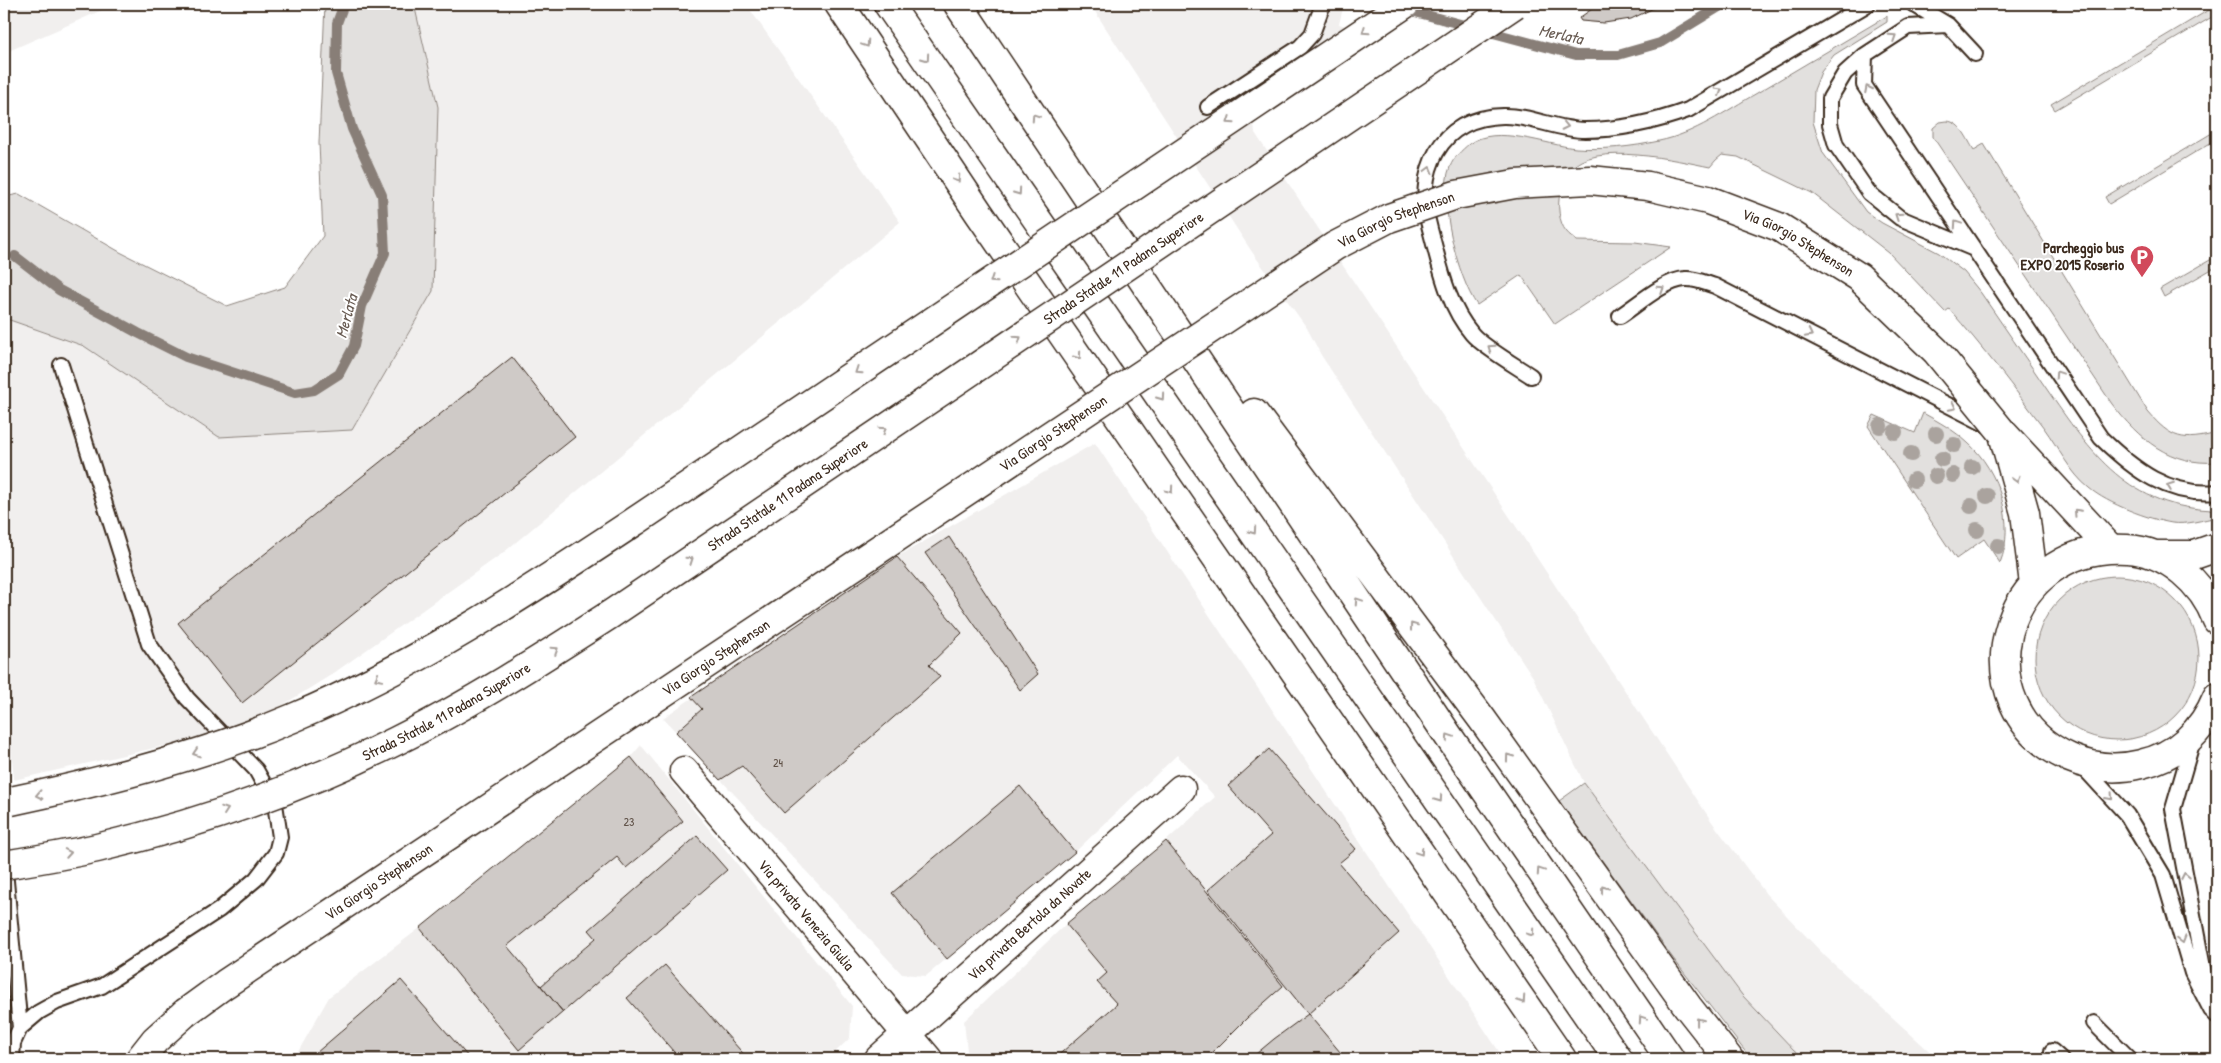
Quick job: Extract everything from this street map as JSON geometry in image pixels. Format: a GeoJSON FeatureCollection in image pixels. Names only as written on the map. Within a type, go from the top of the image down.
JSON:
{"type":"FeatureCollection","features":[{"type":"Feature","properties":{"kind":"main road"},"geometry":{"type":"LineString","coordinates":[[839,4],[979,213],[1562,1059]]}},
{"type":"Feature","properties":{"kind":"main road"},"geometry":{"type":"LineString","coordinates":[[888,4],[1618,1059]]}},
{"type":"Feature","properties":{"kind":"main road"},"geometry":{"type":"LineString","coordinates":[[958,4],[1063,158],[1447,734],[1670,1059]]}},
{"type":"Feature","properties":{"kind":"main road"},"geometry":{"type":"LineString","coordinates":[[6,802],[118,777],[242,739],[351,692],[421,655],[538,585],[640,518],[1406,4]]}},
{"type":"Feature","properties":{"kind":"main road","name":"Strada Statale 11 Padana Superiore"},"geometry":{"type":"LineString","coordinates":[[8,863],[97,848],[188,823],[261,798],[395,742],[510,679],[619,608],[1516,4]]}},
{"type":"Feature","properties":{"kind":"main road"},"geometry":{"type":"LineString","coordinates":[[1063,158],[1482,719],[1688,1007],[1729,1059]]}},
{"type":"Feature","properties":{"kind":"main road","name":"Via Giorgio Stephenson"},"geometry":{"type":"LineString","coordinates":[[140,1059],[155,1040],[185,1013],[225,984],[1335,246],[1390,218],[1456,195],[1515,184],[1590,180],[1638,185],[1708,200],[1780,227],[1859,277],[1936,351],[2002,432],[2110,548]]}},
{"type":"Feature","properties":{"kind":"main road","name":"Via Giorgio Stephenson"},"geometry":{"type":"LineString","coordinates":[[2002,432],[2025,513],[2034,584]]}},
{"type":"Feature","properties":{"kind":"main road"},"geometry":{"type":"LineString","coordinates":[[2152,555],[2194,555],[2217,547]]}},
{"type":"Feature","properties":{"kind":"main road"},"geometry":{"type":"LineString","coordinates":[[2216,614],[2203,593],[2189,577],[2173,564],[2132,549],[2110,548],[2096,550],[2068,558],[2045,573],[2034,584],[2018,607],[2008,634],[2006,662],[2010,688],[2015,704],[2031,728],[2052,748],[2078,761],[2105,767],[2134,766],[2162,758],[2196,732],[2212,709],[2217,697]]}},
{"type":"Feature","properties":{"kind":"main road","name":"Via privata Venezia Giulia"},"geometry":{"type":"LineString","coordinates":[[684,771],[928,1059]]}},
{"type":"Feature","properties":{"kind":"main road","name":"Via privata Bertola da Novate"},"geometry":{"type":"LineString","coordinates":[[879,1059],[1181,789]]}},
{"type":"Feature","properties":{"kind":"lane"},"geometry":{"type":"LineString","coordinates":[[1208,107],[1300,47],[1312,34],[1324,4]]}},
{"type":"Feature","properties":{"kind":"lane"},"geometry":{"type":"LineString","coordinates":[[1531,376],[1473,335],[1450,300],[1429,226],[1425,190],[1429,167],[1440,143],[1460,127],[1481,119],[1503,116],[1526,118],[1582,130],[1639,125],[1659,120],[1688,110],[1868,4]]}},
{"type":"Feature","properties":{"kind":"lane"},"geometry":{"type":"LineString","coordinates":[[1913,4],[1948,25],[1975,54]]}},
{"type":"Feature","properties":{"kind":"lane"},"geometry":{"type":"LineString","coordinates":[[1948,25],[1908,27],[1865,55],[1845,73],[1830,98],[1830,124],[1836,145],[1868,193],[1900,218],[1974,249]]}},
{"type":"Feature","properties":{"kind":"lane"},"geometry":{"type":"LineString","coordinates":[[1865,55],[1864,84],[2101,438],[2141,474],[2174,488],[2204,494],[2217,492]]}},
{"type":"Feature","properties":{"kind":"lane"},"geometry":{"type":"LineString","coordinates":[[1620,316],[1668,284],[1683,279],[1699,280],[1715,286],[2002,432]]}},
{"type":"Feature","properties":{"kind":"lane"},"geometry":{"type":"LineString","coordinates":[[12,1059],[13,1043],[20,1028],[40,1012],[58,1002],[102,986],[219,910],[256,880],[276,853],[280,837],[275,804],[256,770],[187,698],[149,644],[61,365]]}},
{"type":"Feature","properties":{"kind":"lane"},"geometry":{"type":"LineString","coordinates":[[2196,732],[2173,809],[2214,1013]]}},
{"type":"Feature","properties":{"kind":"lane"},"geometry":{"type":"LineString","coordinates":[[2078,761],[2127,815],[2163,875],[2192,973],[2214,1013]]}},
{"type":"Feature","properties":{"kind":"lane"},"geometry":{"type":"LineString","coordinates":[[8,863],[20,1028]]}},
{"type":"Feature","properties":{"kind":"lane"},"geometry":{"type":"LineString","coordinates":[[2094,1023],[2130,1059]]}},
{"type":"Feature","properties":{"kind":"shaded area"},"geometry":{"type":"Polygon","coordinates":[[[4,4],[116,4],[4,53],[4,4]]]}},
{"type":"Feature","properties":{"kind":"shaded area"},"geometry":{"type":"Polygon","coordinates":[[[325,4],[414,4],[438,107],[433,291],[352,430],[219,437],[84,346],[4,318],[4,197],[19,194],[120,252],[227,306],[285,287],[323,236],[319,143],[325,4]]]}},
{"type":"Feature","properties":{"kind":"shaded area"},"geometry":{"type":"Polygon","coordinates":[[[414,4],[746,4],[900,222],[503,553],[331,675],[247,727],[14,780],[4,677],[4,318],[84,346],[219,437],[438,107],[414,4]]]}},
{"type":"Feature","properties":{"kind":"shaded area"},"geometry":{"type":"Polygon","coordinates":[[[1090,4],[1344,4],[1339,24],[1345,26],[1338,48],[1253,111],[1255,133],[1712,822],[1766,894],[1825,956],[1938,1059],[1806,1059],[1794,1050],[1742,995],[1584,783],[1533,677],[1321,355],[1307,328],[1252,252],[1090,4]]]}},
{"type":"Feature","properties":{"kind":"shaded area"},"geometry":{"type":"Polygon","coordinates":[[[2217,5],[2217,14],[2055,110],[2051,104],[2217,5]]]}},
{"type":"Feature","properties":{"kind":"shaded area"},"geometry":{"type":"Polygon","coordinates":[[[1887,16],[1887,22],[1834,55],[1821,72],[1814,90],[1813,122],[1823,153],[1866,212],[1882,223],[1939,253],[1964,272],[1981,293],[2079,435],[2115,473],[2136,488],[2159,500],[2186,507],[2217,510],[2217,517],[2183,523],[2162,521],[2117,505],[2089,488],[2070,467],[2044,428],[1998,367],[1949,309],[1945,312],[1889,253],[1812,193],[1738,157],[1722,155],[1710,167],[1658,157],[1616,154],[1597,156],[1581,161],[1568,172],[1559,198],[1560,218],[1569,234],[1577,241],[1635,242],[1671,247],[1555,324],[1521,275],[1477,305],[1463,277],[1457,258],[1446,198],[1447,180],[1451,164],[1469,144],[1480,138],[1507,136],[1576,148],[1597,149],[1638,145],[1672,138],[1710,121],[1887,16]]]}},
{"type":"Feature","properties":{"kind":"shaded area"},"geometry":{"type":"Polygon","coordinates":[[[1947,121],[1956,124],[1960,128],[1974,150],[1984,144],[2148,412],[2164,428],[2178,436],[2195,437],[2217,433],[2217,462],[2185,460],[2170,455],[2145,439],[2122,417],[1933,137],[1933,128],[1940,122],[1947,121]]]}},
{"type":"Feature","properties":{"kind":"shaded area"},"geometry":{"type":"Polygon","coordinates":[[[2217,130],[2217,139],[2109,204],[2105,197],[2217,130]]]}},
{"type":"Feature","properties":{"kind":"shaded area"},"geometry":{"type":"Polygon","coordinates":[[[2217,256],[2217,266],[2164,297],[2160,289],[2217,256]]]}},
{"type":"Feature","properties":{"kind":"shaded area"},"geometry":{"type":"Polygon","coordinates":[[[1923,413],[1963,438],[1979,454],[1996,483],[2002,498],[2006,532],[2000,563],[1984,539],[1956,559],[1868,426],[1874,415],[1915,433],[1923,413]]]}},
{"type":"Feature","properties":{"kind":"shaded area"},"geometry":{"type":"Polygon","coordinates":[[[1095,443],[1504,1059],[973,1059],[967,1051],[964,1021],[1066,924],[1166,841],[1215,797],[1177,755],[1075,852],[926,976],[902,974],[663,718],[897,557],[1095,443]]]}},
{"type":"Feature","properties":{"kind":"shaded area"},"geometry":{"type":"Polygon","coordinates":[[[2117,576],[2141,580],[2156,586],[2175,600],[2189,619],[2195,634],[2199,658],[2195,682],[2189,697],[2175,716],[2156,730],[2141,736],[2117,740],[2093,736],[2078,730],[2059,716],[2045,697],[2039,682],[2035,658],[2039,634],[2045,619],[2059,600],[2078,586],[2093,580],[2117,576]]]}},
{"type":"Feature","properties":{"kind":"shaded area"},"geometry":{"type":"Polygon","coordinates":[[[641,745],[852,1006],[850,1038],[828,1059],[294,1059],[329,997],[420,928],[631,757],[641,745]]]}},
{"type":"Feature","properties":{"kind":"shaded area"},"geometry":{"type":"Polygon","coordinates":[[[1584,783],[1742,995],[1794,1050],[1806,1059],[1752,1059],[1744,1050],[1672,957],[1559,801],[1584,783]]]}},
{"type":"Feature","properties":{"kind":"building"},"geometry":{"type":"Polygon","coordinates":[[[1599,4],[1662,4],[1631,19],[1604,23],[1581,21],[1579,18],[1599,4]]]}},
{"type":"Feature","properties":{"kind":"building"},"geometry":{"type":"Polygon","coordinates":[[[512,357],[575,437],[242,703],[178,623],[512,357]]]}},
{"type":"Feature","properties":{"kind":"building"},"geometry":{"type":"Polygon","coordinates":[[[949,537],[1038,674],[1020,690],[925,553],[949,537]]]}},
{"type":"Feature","properties":{"kind":"building"},"geometry":{"type":"Polygon","coordinates":[[[897,557],[962,633],[929,665],[940,677],[784,813],[742,766],[720,780],[676,732],[702,709],[691,697],[897,557]]]}},
{"type":"Feature","properties":{"kind":"building"},"geometry":{"type":"Polygon","coordinates":[[[1269,749],[1356,849],[1339,863],[1399,933],[1308,1014],[1208,890],[1271,835],[1228,786],[1269,749]]]}},
{"type":"Feature","properties":{"kind":"building"},"geometry":{"type":"Polygon","coordinates":[[[631,757],[683,821],[626,868],[617,857],[507,946],[563,1012],[519,1050],[420,928],[631,757]]]}},
{"type":"Feature","properties":{"kind":"building"},"geometry":{"type":"Polygon","coordinates":[[[1020,786],[1075,852],[947,959],[892,893],[1020,786]]]}},
{"type":"Feature","properties":{"kind":"building"},"geometry":{"type":"Polygon","coordinates":[[[697,836],[727,870],[563,1012],[541,986],[596,938],[589,930],[697,836]]]}},
{"type":"Feature","properties":{"kind":"building"},"geometry":{"type":"Polygon","coordinates":[[[1166,841],[1283,986],[1247,1018],[1206,1059],[1054,1059],[1117,1004],[1097,982],[1107,973],[1066,924],[1166,841]]]}},
{"type":"Feature","properties":{"kind":"building"},"geometry":{"type":"Polygon","coordinates":[[[665,965],[748,1059],[680,1059],[627,998],[665,965]]]}},
{"type":"Feature","properties":{"kind":"building"},"geometry":{"type":"Polygon","coordinates":[[[401,980],[470,1059],[309,1059],[401,980]]]}},
{"type":"Feature","properties":{"kind":"building"},"geometry":{"type":"Polygon","coordinates":[[[1308,1014],[1346,1059],[1250,1059],[1274,1039],[1308,1014]]]}},
{"type":"Feature","properties":{"kind":"waterway","name":"Merlata"},"geometry":{"type":"LineString","coordinates":[[15,256],[59,290],[186,357],[295,393],[314,390],[339,374],[354,346],[362,306],[385,253],[382,195],[352,129],[336,73],[337,23],[344,4]]}},
{"type":"Feature","properties":{"kind":"waterway","name":"Merlata"},"geometry":{"type":"LineString","coordinates":[[1404,9],[1576,55],[1618,55],[1660,43],[1724,4]]}},
{"type":"Feature","properties":{"kind":"place","name":"Parcheggio bus EXPO 2015 Roserio"},"geometry":{"type":"Point","coordinates":[2142,278]}}]}
